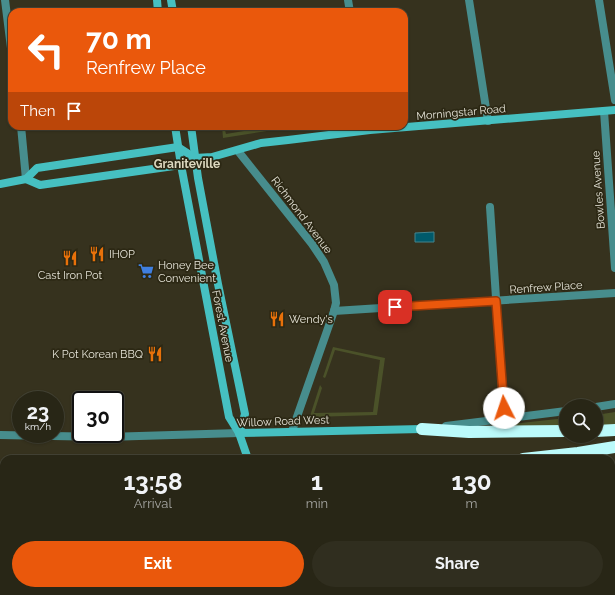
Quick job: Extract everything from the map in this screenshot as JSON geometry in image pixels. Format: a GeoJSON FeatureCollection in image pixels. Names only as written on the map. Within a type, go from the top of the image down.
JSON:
{"type":"FeatureCollection","features":[{"type":"Feature","properties":{"kind":"highway"},"geometry":{"type":"LineString","coordinates":[[422,429],[469,432],[559,431]]}},
{"type":"Feature","properties":{"kind":"highway"},"geometry":{"type":"LineString","coordinates":[[603,431],[615,430]]}},
{"type":"Feature","properties":{"kind":"highway"},"geometry":{"type":"LineString","coordinates":[[560,455],[615,447]]}},
{"type":"Feature","properties":{"kind":"main road","name":"Morningstar Road"},"geometry":{"type":"LineString","coordinates":[[408,126],[488,121],[615,110]]}},
{"type":"Feature","properties":{"kind":"main road","name":"Forest Avenue"},"geometry":{"type":"LineString","coordinates":[[176,130],[229,417],[239,433],[247,455]]}},
{"type":"Feature","properties":{"kind":"main road","name":"Forest Avenue"},"geometry":{"type":"LineString","coordinates":[[192,130],[195,158],[225,321],[245,414],[239,433]]}},
{"type":"Feature","properties":{"kind":"main road","name":"Morningstar Road"},"geometry":{"type":"LineString","coordinates":[[238,151],[261,143],[355,130]]}},
{"type":"Feature","properties":{"kind":"main road"},"geometry":{"type":"LineString","coordinates":[[26,179],[37,168],[178,148],[195,158]]}},
{"type":"Feature","properties":{"kind":"main road"},"geometry":{"type":"LineString","coordinates":[[0,184],[26,179],[40,185],[181,165],[195,158],[212,157],[238,151]]}},
{"type":"Feature","properties":{"kind":"main road","name":"Willow Road West"},"geometry":{"type":"LineString","coordinates":[[239,433],[422,429]]}},
{"type":"Feature","properties":{"kind":"street"},"geometry":{"type":"LineString","coordinates":[[5,0],[8,24]]}},
{"type":"Feature","properties":{"kind":"street"},"geometry":{"type":"LineString","coordinates":[[469,0],[488,121]]}},
{"type":"Feature","properties":{"kind":"street"},"geometry":{"type":"LineString","coordinates":[[599,0],[615,100]]}},
{"type":"Feature","properties":{"kind":"street","name":"Bowles Avenue"},"geometry":{"type":"LineString","coordinates":[[604,111],[615,268]]}},
{"type":"Feature","properties":{"kind":"street"},"geometry":{"type":"LineString","coordinates":[[21,130],[26,179]]}},
{"type":"Feature","properties":{"kind":"street","name":"Richmond Avenue"},"geometry":{"type":"LineString","coordinates":[[238,151],[307,237],[324,262],[334,285],[336,303],[334,311],[292,431]]}},
{"type":"Feature","properties":{"kind":"street"},"geometry":{"type":"LineString","coordinates":[[490,207],[504,419]]}},
{"type":"Feature","properties":{"kind":"street","name":"Renfrew Place"},"geometry":{"type":"LineString","coordinates":[[334,311],[615,293]]}},
{"type":"Feature","properties":{"kind":"street"},"geometry":{"type":"LineString","coordinates":[[603,406],[615,404]]}},
{"type":"Feature","properties":{"kind":"street","name":"Willow Road West"},"geometry":{"type":"LineString","coordinates":[[422,429],[559,412]]}},
{"type":"Feature","properties":{"kind":"street","name":"Willow Road West"},"geometry":{"type":"LineString","coordinates":[[0,434],[106,437],[239,433]]}},
{"type":"Feature","properties":{"kind":"green space"},"geometry":{"type":"Polygon","coordinates":[[[222,130],[225,130],[226,134],[250,130],[274,130],[223,138],[222,130]]]}},
{"type":"Feature","properties":{"kind":"green space"},"geometry":{"type":"Polygon","coordinates":[[[333,347],[385,358],[377,415],[310,416],[320,385],[322,388],[314,413],[373,412],[380,360],[335,350],[325,378],[323,377],[333,347]]]}},
{"type":"Feature","properties":{"kind":"green space"},"geometry":{"type":"Polygon","coordinates":[[[615,412],[615,425],[603,425],[603,414],[615,412]]]}},
{"type":"Feature","properties":{"kind":"green space"},"geometry":{"type":"Polygon","coordinates":[[[559,419],[559,426],[512,426],[512,424],[559,419]]]}},
{"type":"Feature","properties":{"kind":"water"},"geometry":{"type":"Polygon","coordinates":[[[434,232],[434,242],[415,242],[415,233],[434,232]]]}},
{"type":"Feature","properties":{"kind":"place","name":"IHOP"},"geometry":{"type":"Point","coordinates":[97,254]}},
{"type":"Feature","properties":{"kind":"place","name":"Cast Iron Pot"},"geometry":{"type":"Point","coordinates":[70,258]}},
{"type":"Feature","properties":{"kind":"place","name":"Honey Bee Convenient"},"geometry":{"type":"Point","coordinates":[146,271]}},
{"type":"Feature","properties":{"kind":"place","name":"Wendy's"},"geometry":{"type":"Point","coordinates":[277,319]}},
{"type":"Feature","properties":{"kind":"place","name":"K Pot Korean BBQ"},"geometry":{"type":"Point","coordinates":[155,354]}},
{"type":"Feature","properties":{"kind":"district","name":"Graniteville"},"geometry":{"type":"Point","coordinates":[187,164]}},
{"type":"Feature","properties":{"kind":"route"},"geometry":{"type":"LineString","coordinates":[[395,307],[496,301],[504,408]]}}]}
